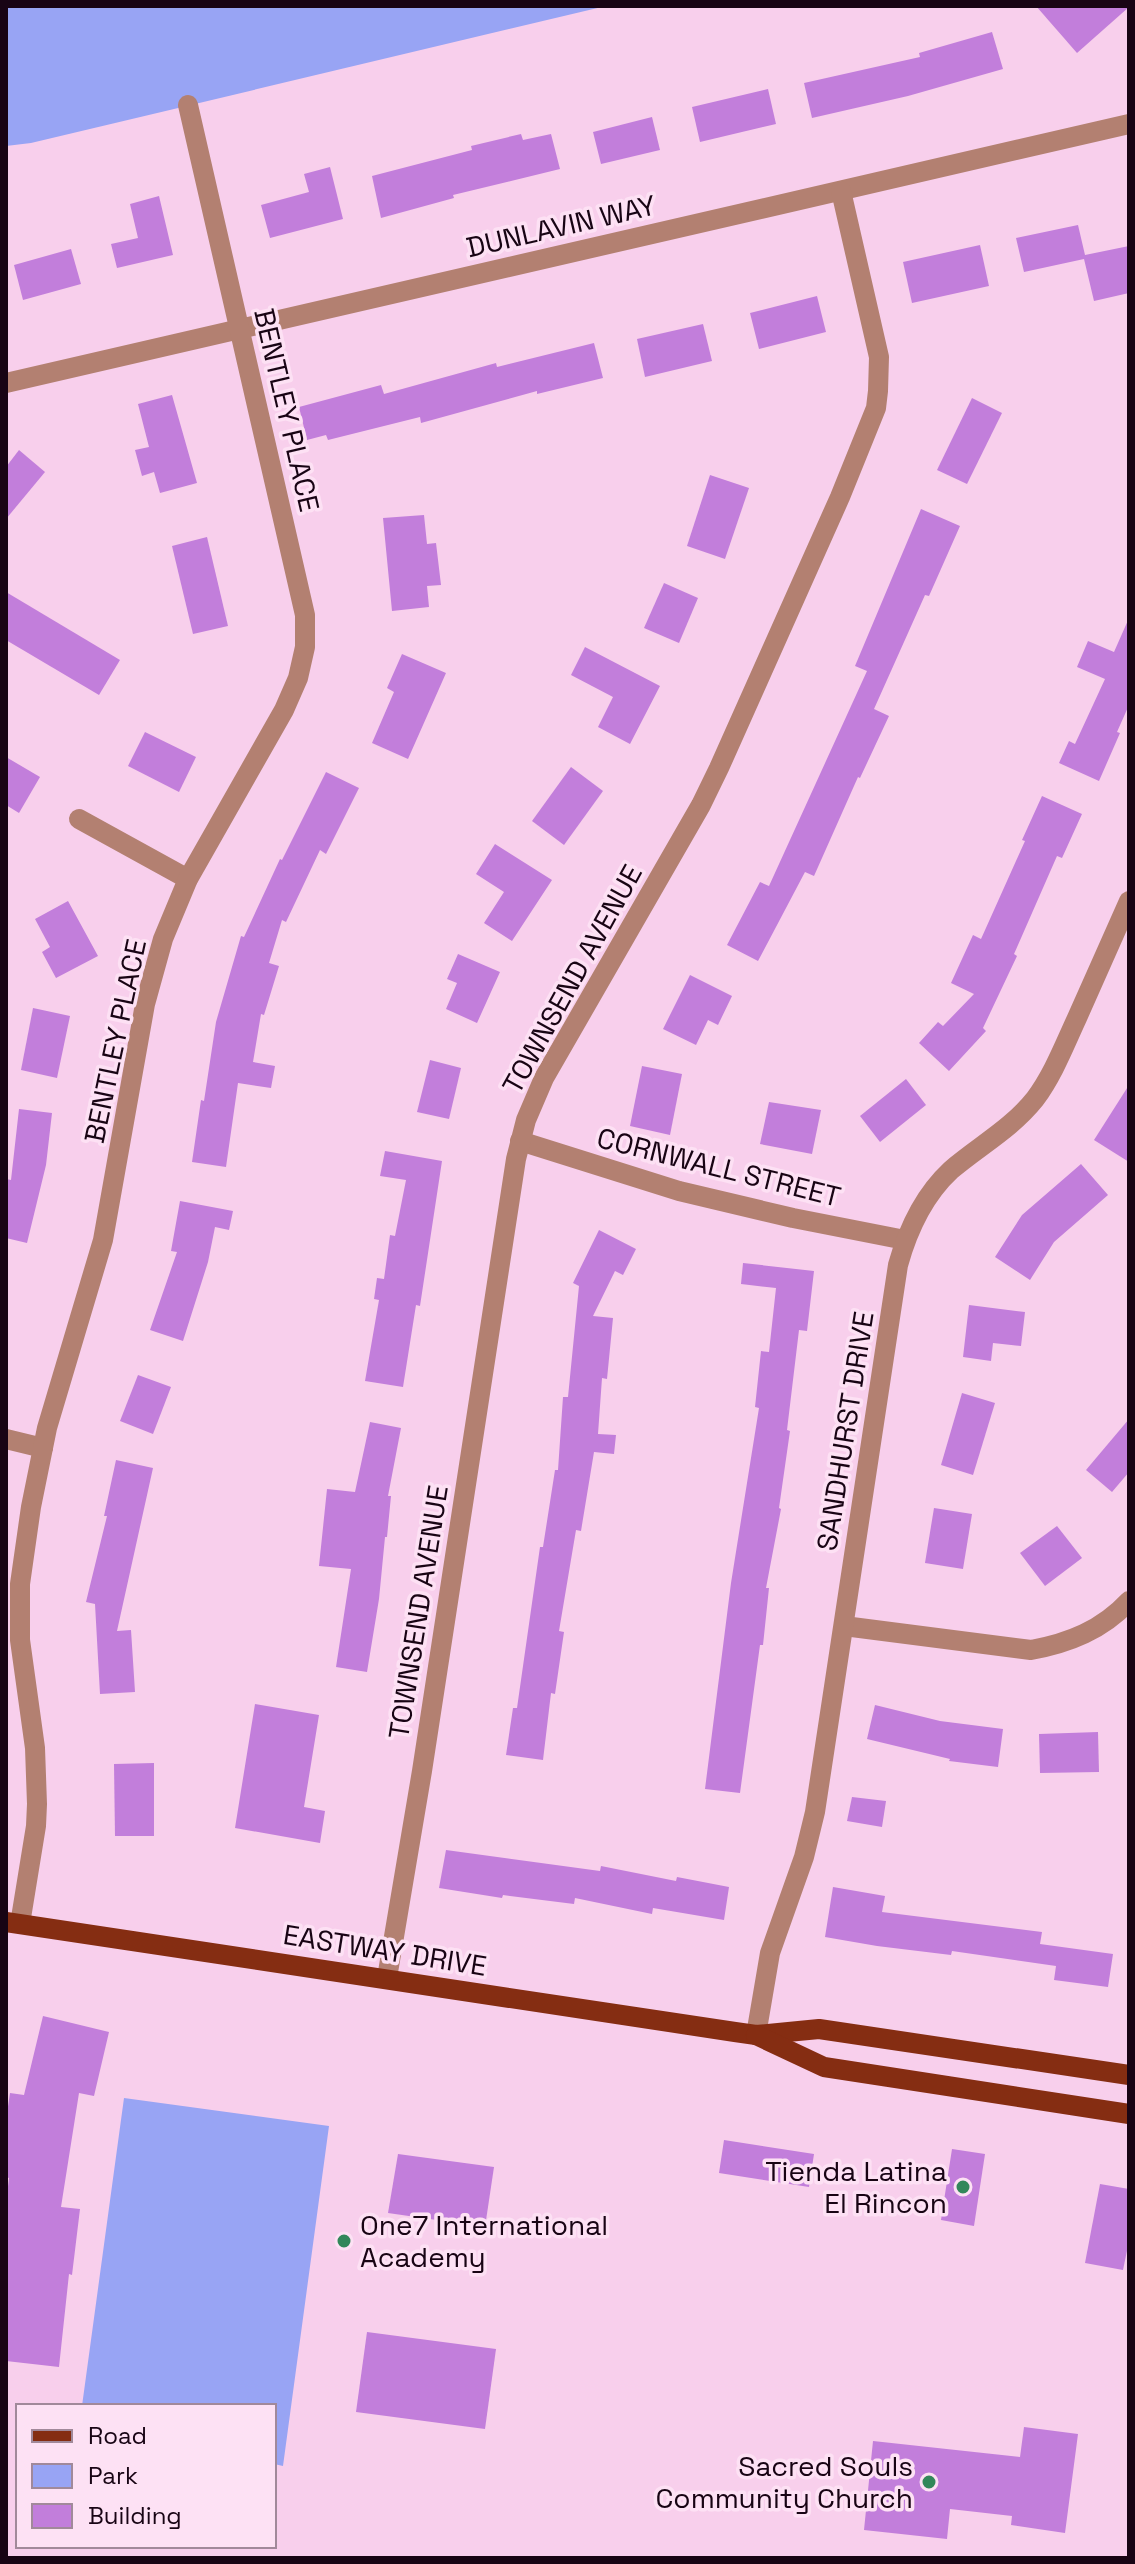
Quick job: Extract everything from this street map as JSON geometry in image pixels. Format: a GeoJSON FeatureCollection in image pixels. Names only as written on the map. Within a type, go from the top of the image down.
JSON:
{"type":"FeatureCollection","features":[{"type":"Feature","properties":{"kind":"main road","name":"EASTWAY DRIVE"},"geometry":{"type":"LineString","coordinates":[[13,1923],[756,2035],[819,2029],[1129,2075]]}},
{"type":"Feature","properties":{"kind":"main road","name":"EASTWAY DRIVE"},"geometry":{"type":"LineString","coordinates":[[756,2035],[824,2067],[1129,2114]]}},
{"type":"Feature","properties":{"kind":"street","name":"BENTLEY PLACE"},"geometry":{"type":"LineString","coordinates":[[13,1923],[36,1826],[35,1748],[20,1640],[20,1584],[43,1448],[73,1334],[103,1240],[153,971],[188,879],[284,710],[298,678],[305,647],[305,615],[188,105]]}},
{"type":"Feature","properties":{"kind":"street","name":"DUNLAVIN WAY"},"geometry":{"type":"LineString","coordinates":[[6,383],[1129,124]]}},
{"type":"Feature","properties":{"kind":"street","name":"TOWNSEND AVENUE"},"geometry":{"type":"LineString","coordinates":[[387,1978],[520,1141],[544,1078],[701,805],[871,422],[878,391],[879,357],[841,191]]}},
{"type":"Feature","properties":{"kind":"street"},"geometry":{"type":"LineString","coordinates":[[79,819],[188,879]]}},
{"type":"Feature","properties":{"kind":"street","name":"SANDHURST DRIVE"},"geometry":{"type":"LineString","coordinates":[[756,2035],[770,1953],[804,1857],[815,1812],[898,1265],[905,1240],[927,1197],[938,1183],[1007,1128],[1035,1099],[1055,1066],[1129,901]]}},
{"type":"Feature","properties":{"kind":"street","name":"CORNWALL STREET"},"geometry":{"type":"LineString","coordinates":[[520,1141],[679,1191],[905,1240]]}},
{"type":"Feature","properties":{"kind":"street"},"geometry":{"type":"LineString","coordinates":[[6,1439],[43,1448]]}},
{"type":"Feature","properties":{"kind":"street"},"geometry":{"type":"LineString","coordinates":[[844,1626],[1031,1650],[1061,1644],[1089,1633],[1115,1616],[1129,1601]]}},
{"type":"Feature","properties":{"kind":"green space"},"geometry":{"type":"Polygon","coordinates":[[[6,6],[606,6],[31,143],[6,146],[6,6]]]}},
{"type":"Feature","properties":{"kind":"green space"},"geometry":{"type":"Polygon","coordinates":[[[124,2098],[329,2126],[283,2466],[276,2464],[276,2404],[82,2404],[124,2098]]]}},
{"type":"Feature","properties":{"kind":"building"},"geometry":{"type":"Polygon","coordinates":[[[1036,6],[1129,6],[1129,7],[1077,53],[1036,6]]]}},
{"type":"Feature","properties":{"kind":"building"},"geometry":{"type":"Polygon","coordinates":[[[992,32],[1003,69],[908,96],[812,118],[804,83],[920,57],[919,53],[992,32]]]}},
{"type":"Feature","properties":{"kind":"building"},"geometry":{"type":"Polygon","coordinates":[[[768,89],[776,124],[700,142],[692,107],[768,89]]]}},
{"type":"Feature","properties":{"kind":"building"},"geometry":{"type":"Polygon","coordinates":[[[652,117],[660,150],[601,164],[593,132],[652,117]]]}},
{"type":"Feature","properties":{"kind":"building"},"geometry":{"type":"Polygon","coordinates":[[[521,134],[523,140],[551,134],[560,169],[453,195],[454,198],[381,218],[372,176],[521,134]]]}},
{"type":"Feature","properties":{"kind":"building"},"geometry":{"type":"Polygon","coordinates":[[[330,167],[343,219],[270,238],[261,205],[309,192],[304,174],[330,167]]]}},
{"type":"Feature","properties":{"kind":"building"},"geometry":{"type":"Polygon","coordinates":[[[159,196],[173,255],[117,268],[111,244],[138,238],[130,204],[159,196]]]}},
{"type":"Feature","properties":{"kind":"building"},"geometry":{"type":"Polygon","coordinates":[[[1078,225],[1085,255],[1129,246],[1129,293],[1094,301],[1084,259],[1024,272],[1016,238],[1078,225]]]}},
{"type":"Feature","properties":{"kind":"building"},"geometry":{"type":"Polygon","coordinates":[[[980,245],[989,286],[912,303],[903,262],[980,245]]]}},
{"type":"Feature","properties":{"kind":"building"},"geometry":{"type":"Polygon","coordinates":[[[71,249],[81,284],[23,300],[14,265],[71,249]]]}},
{"type":"Feature","properties":{"kind":"building"},"geometry":{"type":"Polygon","coordinates":[[[817,296],[826,332],[759,349],[750,313],[817,296]]]}},
{"type":"Feature","properties":{"kind":"building"},"geometry":{"type":"Polygon","coordinates":[[[703,324],[712,361],[645,377],[637,339],[703,324]]]}},
{"type":"Feature","properties":{"kind":"building"},"geometry":{"type":"Polygon","coordinates":[[[594,343],[603,378],[537,394],[537,391],[421,423],[420,417],[328,440],[326,435],[307,440],[299,407],[381,385],[384,394],[496,363],[497,367],[594,343]]]}},
{"type":"Feature","properties":{"kind":"building"},"geometry":{"type":"Polygon","coordinates":[[[172,395],[197,483],[160,493],[154,472],[142,476],[135,450],[149,447],[138,404],[172,395]]]}},
{"type":"Feature","properties":{"kind":"building"},"geometry":{"type":"Polygon","coordinates":[[[972,398],[1002,413],[967,484],[937,470],[972,398]]]}},
{"type":"Feature","properties":{"kind":"building"},"geometry":{"type":"Polygon","coordinates":[[[19,450],[45,472],[6,519],[6,467],[19,450]]]}},
{"type":"Feature","properties":{"kind":"building"},"geometry":{"type":"Polygon","coordinates":[[[710,475],[749,488],[725,559],[687,546],[710,475]]]}},
{"type":"Feature","properties":{"kind":"building"},"geometry":{"type":"Polygon","coordinates":[[[921,509],[960,526],[874,709],[889,716],[814,876],[805,872],[758,961],[727,945],[760,882],[769,886],[867,671],[855,666],[921,509]]]}},
{"type":"Feature","properties":{"kind":"building"},"geometry":{"type":"Polygon","coordinates":[[[424,515],[427,544],[436,543],[441,585],[427,586],[429,607],[392,611],[383,518],[424,515]]]}},
{"type":"Feature","properties":{"kind":"building"},"geometry":{"type":"Polygon","coordinates":[[[207,537],[228,626],[193,634],[172,546],[207,537]]]}},
{"type":"Feature","properties":{"kind":"building"},"geometry":{"type":"Polygon","coordinates":[[[664,583],[698,598],[679,643],[644,628],[664,583]]]}},
{"type":"Feature","properties":{"kind":"building"},"geometry":{"type":"Polygon","coordinates":[[[6,592],[120,660],[99,695],[6,640],[6,592]]]}},
{"type":"Feature","properties":{"kind":"building"},"geometry":{"type":"Polygon","coordinates":[[[1129,618],[1129,705],[1099,781],[1059,763],[1069,741],[1075,744],[1105,679],[1077,667],[1088,641],[1114,652],[1129,618]]]}},
{"type":"Feature","properties":{"kind":"building"},"geometry":{"type":"Polygon","coordinates":[[[585,647],[660,686],[630,744],[598,727],[613,697],[571,675],[585,647]]]}},
{"type":"Feature","properties":{"kind":"building"},"geometry":{"type":"Polygon","coordinates":[[[402,654],[446,673],[408,759],[372,743],[394,692],[387,688],[402,654]]]}},
{"type":"Feature","properties":{"kind":"building"},"geometry":{"type":"Polygon","coordinates":[[[145,732],[196,757],[179,792],[128,766],[145,732]]]}},
{"type":"Feature","properties":{"kind":"building"},"geometry":{"type":"Polygon","coordinates":[[[6,757],[40,777],[19,813],[6,805],[6,757]]]}},
{"type":"Feature","properties":{"kind":"building"},"geometry":{"type":"Polygon","coordinates":[[[571,767],[603,791],[564,845],[532,821],[571,767]]]}},
{"type":"Feature","properties":{"kind":"building"},"geometry":{"type":"Polygon","coordinates":[[[326,772],[359,788],[326,854],[320,850],[286,922],[282,920],[269,963],[279,966],[264,1015],[261,1014],[253,1062],[275,1066],[271,1088],[238,1083],[226,1167],[192,1162],[216,1022],[241,936],[244,937],[280,859],[326,772]]]}},
{"type":"Feature","properties":{"kind":"building"},"geometry":{"type":"Polygon","coordinates":[[[1042,796],[1082,814],[1062,858],[1057,856],[1014,954],[1017,956],[983,1028],[986,1031],[949,1071],[919,1043],[938,1022],[943,1026],[974,994],[951,983],[973,935],[981,939],[1042,796]]]}},
{"type":"Feature","properties":{"kind":"building"},"geometry":{"type":"Polygon","coordinates":[[[495,844],[552,880],[512,941],[484,923],[504,892],[476,874],[495,844]]]}},
{"type":"Feature","properties":{"kind":"building"},"geometry":{"type":"Polygon","coordinates":[[[68,901],[98,956],[56,978],[42,952],[50,947],[35,919],[68,901]]]}},
{"type":"Feature","properties":{"kind":"building"},"geometry":{"type":"Polygon","coordinates":[[[458,954],[500,972],[477,1023],[446,1009],[457,983],[447,979],[458,954]]]}},
{"type":"Feature","properties":{"kind":"building"},"geometry":{"type":"Polygon","coordinates":[[[690,975],[732,996],[718,1025],[708,1020],[696,1045],[663,1029],[690,975]]]}},
{"type":"Feature","properties":{"kind":"building"},"geometry":{"type":"Polygon","coordinates":[[[33,1008],[70,1016],[57,1078],[21,1070],[33,1008]]]}},
{"type":"Feature","properties":{"kind":"building"},"geometry":{"type":"Polygon","coordinates":[[[430,1060],[461,1068],[449,1119],[417,1112],[430,1060]]]}},
{"type":"Feature","properties":{"kind":"building"},"geometry":{"type":"Polygon","coordinates":[[[642,1066],[682,1074],[670,1135],[630,1126],[642,1066]]]}},
{"type":"Feature","properties":{"kind":"building"},"geometry":{"type":"Polygon","coordinates":[[[906,1079],[926,1105],[880,1142],[860,1116],[906,1079]]]}},
{"type":"Feature","properties":{"kind":"building"},"geometry":{"type":"Polygon","coordinates":[[[1129,1085],[1129,1162],[1094,1140],[1129,1085]]]}},
{"type":"Feature","properties":{"kind":"building"},"geometry":{"type":"Polygon","coordinates":[[[769,1102],[821,1110],[812,1154],[760,1144],[769,1102]]]}},
{"type":"Feature","properties":{"kind":"building"},"geometry":{"type":"Polygon","coordinates":[[[19,1109],[52,1113],[46,1165],[27,1243],[6,1238],[6,1179],[11,1180],[19,1109]]]}},
{"type":"Feature","properties":{"kind":"building"},"geometry":{"type":"Polygon","coordinates":[[[385,1151],[442,1161],[420,1306],[416,1305],[403,1387],[365,1381],[379,1300],[374,1299],[377,1278],[384,1279],[390,1235],[395,1236],[406,1180],[380,1176],[385,1151]]]}},
{"type":"Feature","properties":{"kind":"building"},"geometry":{"type":"Polygon","coordinates":[[[1081,1164],[1108,1195],[1054,1242],[1030,1280],[995,1257],[1022,1215],[1081,1164]]]}},
{"type":"Feature","properties":{"kind":"building"},"geometry":{"type":"Polygon","coordinates":[[[180,1201],[233,1211],[229,1230],[215,1227],[208,1262],[183,1341],[150,1330],[177,1252],[171,1251],[180,1201]]]}},
{"type":"Feature","properties":{"kind":"building"},"geometry":{"type":"Polygon","coordinates":[[[599,1230],[636,1249],[623,1275],[615,1271],[593,1316],[613,1318],[607,1379],[602,1378],[598,1434],[616,1435],[614,1454],[594,1452],[581,1531],[576,1530],[559,1631],[564,1632],[555,1694],[551,1693],[543,1760],[506,1755],[513,1708],[517,1708],[540,1547],[543,1547],[555,1470],[558,1470],[563,1397],[568,1397],[579,1286],[573,1283],[599,1230]]]}},
{"type":"Feature","properties":{"kind":"building"},"geometry":{"type":"Polygon","coordinates":[[[743,1263],[814,1271],[807,1331],[799,1330],[781,1509],[766,1588],[769,1588],[763,1645],[760,1645],[740,1793],[705,1789],[731,1583],[759,1408],[755,1407],[761,1351],[769,1352],[776,1288],[741,1284],[743,1263]]]}},
{"type":"Feature","properties":{"kind":"building"},"geometry":{"type":"Polygon","coordinates":[[[969,1305],[1025,1312],[1021,1346],[993,1343],[991,1361],[963,1357],[969,1305]]]}},
{"type":"Feature","properties":{"kind":"building"},"geometry":{"type":"Polygon","coordinates":[[[138,1375],[171,1387],[153,1434],[120,1421],[138,1375]]]}},
{"type":"Feature","properties":{"kind":"building"},"geometry":{"type":"Polygon","coordinates":[[[962,1393],[995,1403],[973,1475],[941,1465],[962,1393]]]}},
{"type":"Feature","properties":{"kind":"building"},"geometry":{"type":"Polygon","coordinates":[[[1129,1419],[1129,1472],[1112,1492],[1086,1470],[1129,1419]]]}},
{"type":"Feature","properties":{"kind":"building"},"geometry":{"type":"Polygon","coordinates":[[[370,1422],[401,1428],[388,1496],[391,1496],[387,1537],[367,1672],[336,1667],[351,1569],[319,1566],[327,1489],[355,1492],[370,1422]]]}},
{"type":"Feature","properties":{"kind":"building"},"geometry":{"type":"Polygon","coordinates":[[[116,1460],[153,1468],[117,1631],[131,1630],[135,1692],[100,1694],[95,1604],[86,1602],[107,1516],[104,1516],[116,1460]]]}},
{"type":"Feature","properties":{"kind":"building"},"geometry":{"type":"Polygon","coordinates":[[[934,1508],[972,1514],[963,1569],[925,1563],[934,1508]]]}},
{"type":"Feature","properties":{"kind":"building"},"geometry":{"type":"Polygon","coordinates":[[[1057,1526],[1082,1558],[1045,1586],[1020,1553],[1057,1526]]]}},
{"type":"Feature","properties":{"kind":"building"},"geometry":{"type":"Polygon","coordinates":[[[255,1704],[319,1715],[304,1807],[325,1811],[320,1843],[235,1828],[255,1704]]]}},
{"type":"Feature","properties":{"kind":"building"},"geometry":{"type":"Polygon","coordinates":[[[875,1705],[940,1721],[1003,1729],[998,1767],[949,1761],[867,1739],[875,1705]]]}},
{"type":"Feature","properties":{"kind":"building"},"geometry":{"type":"Polygon","coordinates":[[[1098,1732],[1099,1772],[1040,1773],[1039,1734],[1098,1732]]]}},
{"type":"Feature","properties":{"kind":"building"},"geometry":{"type":"Polygon","coordinates":[[[154,1763],[154,1836],[115,1836],[114,1764],[154,1763]]]}},
{"type":"Feature","properties":{"kind":"building"},"geometry":{"type":"Polygon","coordinates":[[[852,1797],[886,1801],[882,1827],[847,1821],[852,1797]]]}},
{"type":"Feature","properties":{"kind":"building"},"geometry":{"type":"Polygon","coordinates":[[[446,1850],[600,1871],[601,1866],[676,1881],[677,1877],[729,1887],[724,1920],[653,1908],[652,1914],[575,1898],[574,1904],[503,1895],[502,1898],[439,1888],[446,1850]]]}},
{"type":"Feature","properties":{"kind":"building"},"geometry":{"type":"Polygon","coordinates":[[[833,1887],[885,1896],[882,1912],[1042,1932],[1040,1944],[1113,1954],[1108,1987],[1054,1980],[1056,1966],[952,1951],[951,1955],[877,1946],[825,1937],[833,1887]]]}},
{"type":"Feature","properties":{"kind":"building"},"geometry":{"type":"Polygon","coordinates":[[[43,2016],[109,2032],[94,2096],[79,2093],[61,2207],[80,2209],[59,2367],[6,2361],[6,2203],[9,2178],[6,2177],[6,2120],[10,2093],[24,2095],[43,2016]]]}},
{"type":"Feature","properties":{"kind":"building"},"geometry":{"type":"Polygon","coordinates":[[[724,2140],[814,2154],[809,2187],[719,2173],[724,2140]]]}},
{"type":"Feature","properties":{"kind":"building","name":"Tienda Latina El Rincon"},"geometry":{"type":"Polygon","coordinates":[[[952,2149],[985,2154],[974,2226],[941,2220],[952,2149]]]}},
{"type":"Feature","properties":{"kind":"building"},"geometry":{"type":"Polygon","coordinates":[[[398,2154],[494,2167],[485,2227],[388,2213],[398,2154]]]}},
{"type":"Feature","properties":{"kind":"building"},"geometry":{"type":"Polygon","coordinates":[[[1100,2184],[1129,2189],[1129,2241],[1123,2270],[1085,2263],[1100,2184]]]}},
{"type":"Feature","properties":{"kind":"building"},"geometry":{"type":"Polygon","coordinates":[[[367,2332],[496,2349],[485,2429],[356,2412],[367,2332]]]}},
{"type":"Feature","properties":{"kind":"building"},"geometry":{"type":"Polygon","coordinates":[[[1024,2427],[1078,2434],[1065,2533],[1011,2525],[1012,2516],[950,2509],[947,2539],[864,2530],[873,2441],[1020,2457],[1024,2427]]]}},
{"type":"Feature","properties":{"kind":"place","name":"Tienda Latina El Rincon"},"geometry":{"type":"Point","coordinates":[963,2187]}},
{"type":"Feature","properties":{"kind":"place","name":"One7 International Academy"},"geometry":{"type":"Point","coordinates":[344,2241]}},
{"type":"Feature","properties":{"kind":"place","name":"Sacred Souls Community Church"},"geometry":{"type":"Point","coordinates":[929,2482]}}]}
